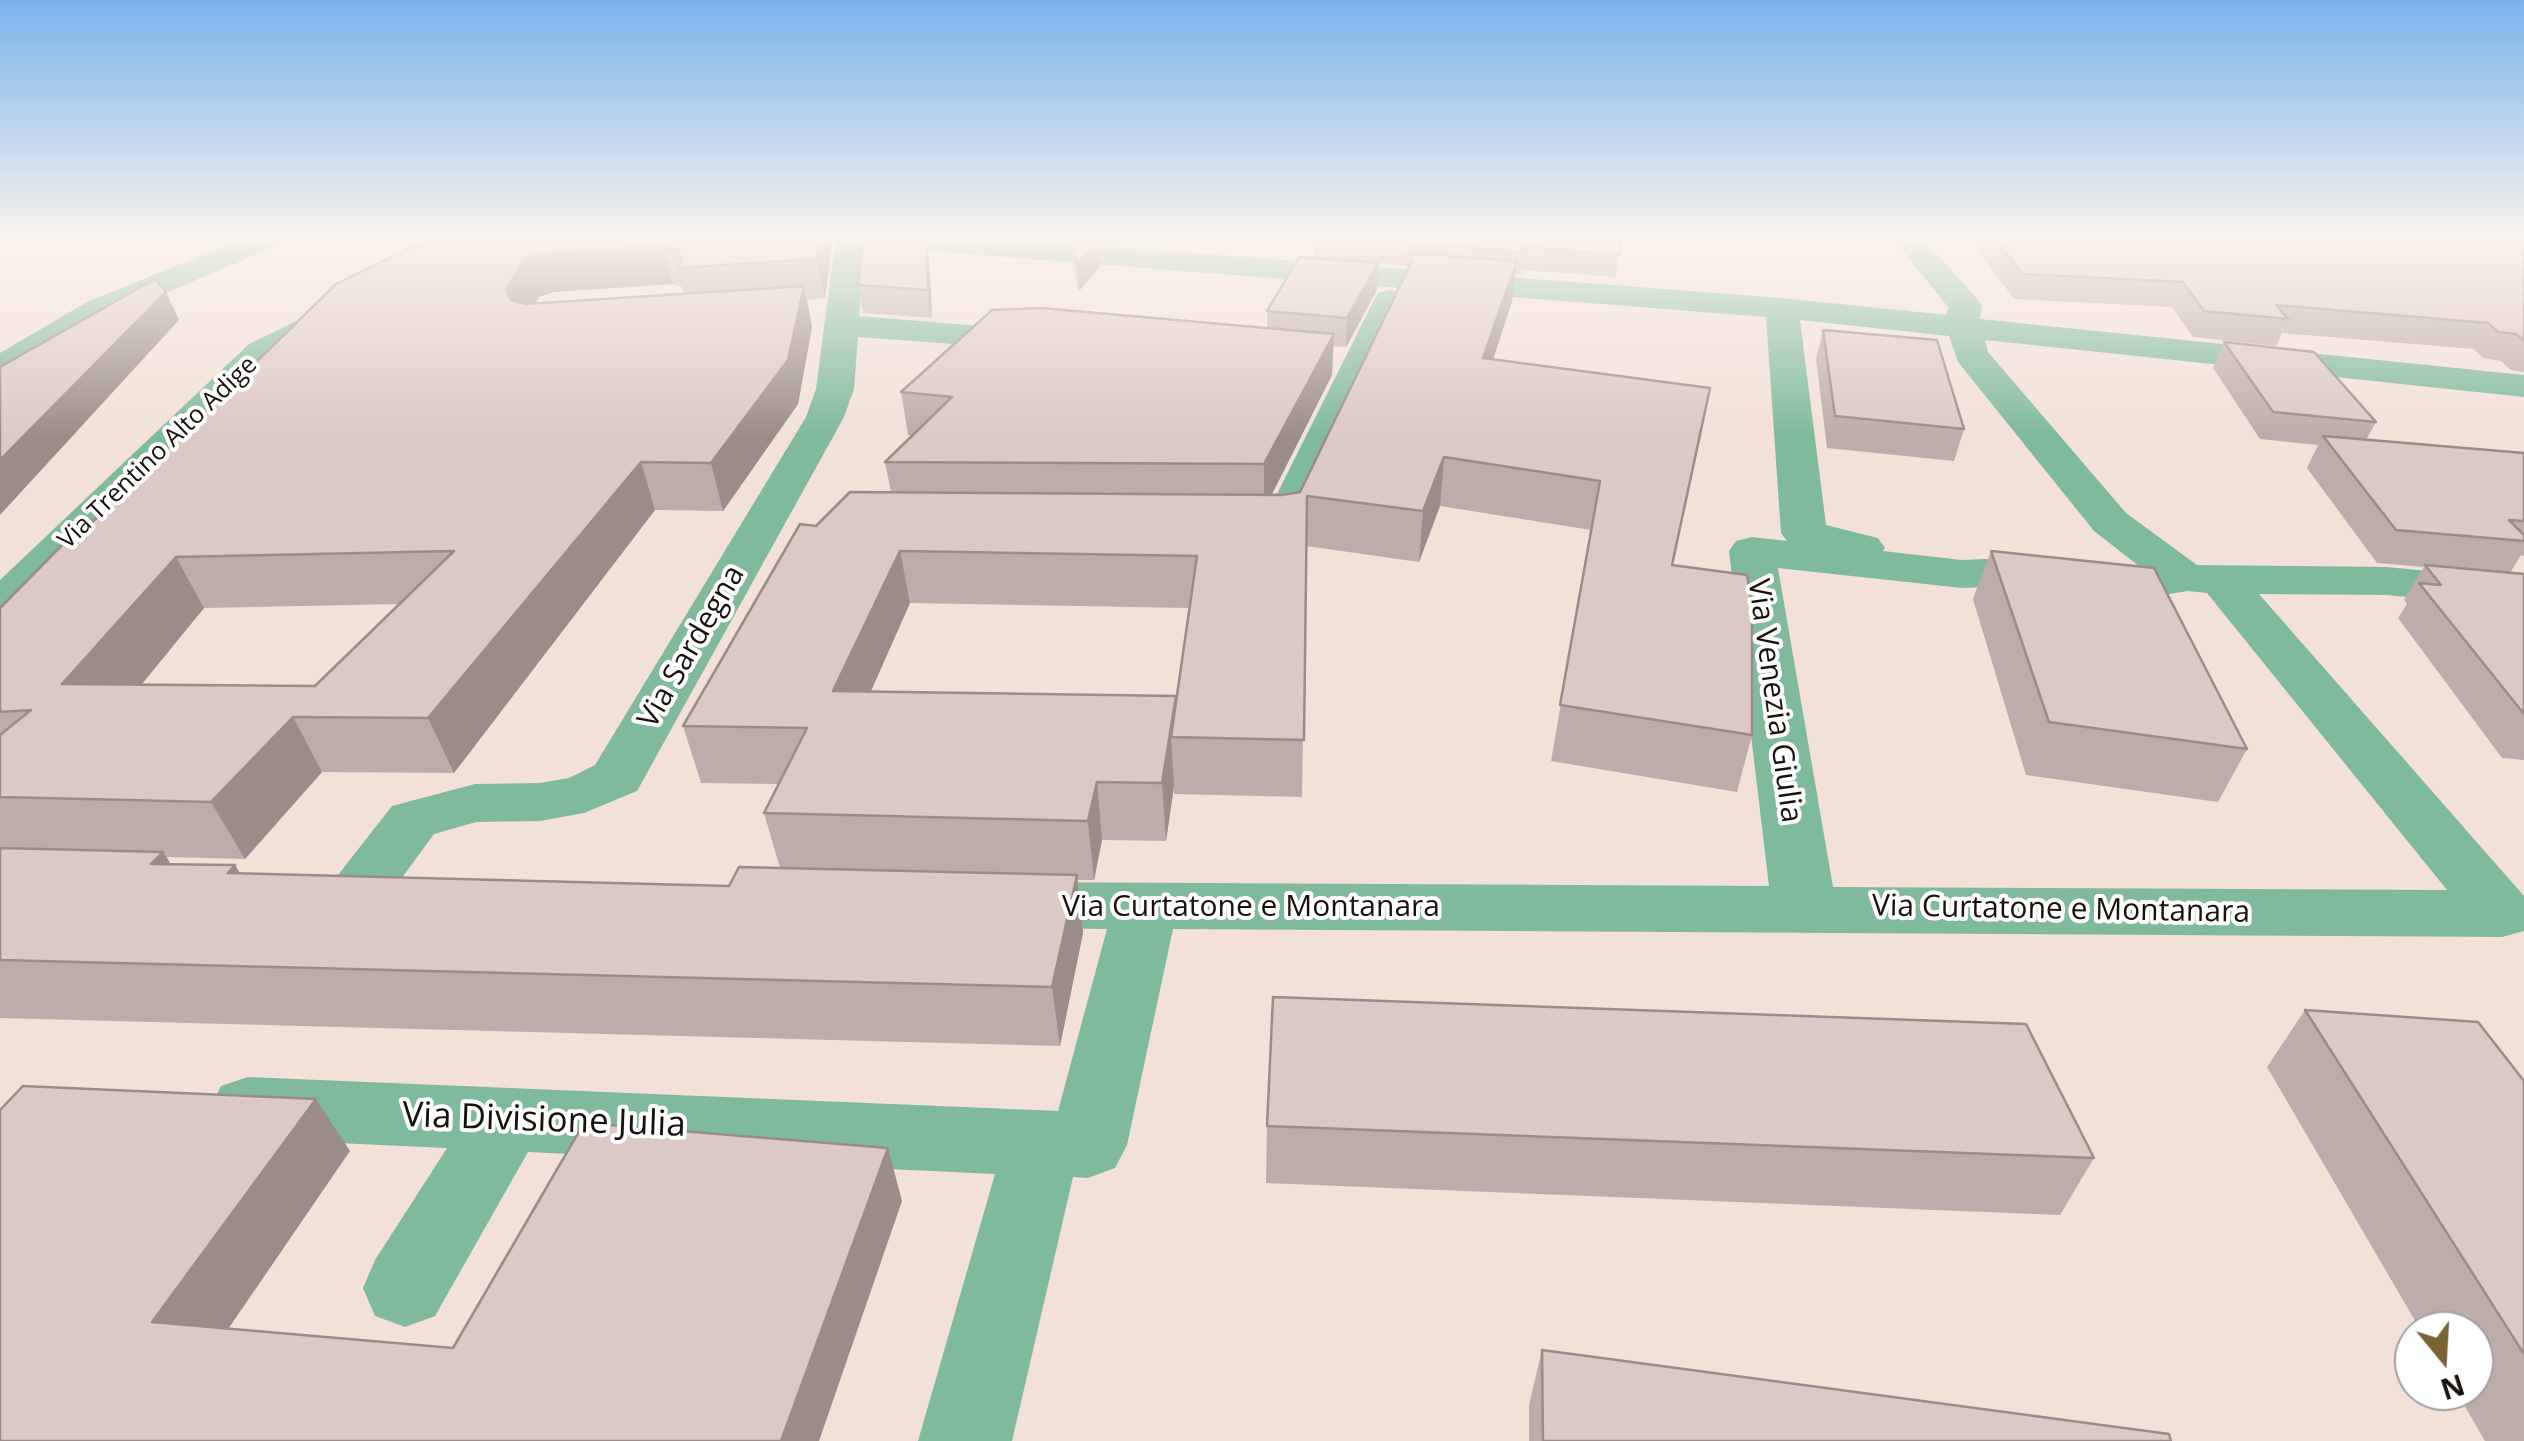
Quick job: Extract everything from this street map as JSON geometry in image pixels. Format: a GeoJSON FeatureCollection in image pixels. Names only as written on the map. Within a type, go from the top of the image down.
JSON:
{"type":"FeatureCollection","features":[{"type":"Feature","properties":{"kind":"street"},"geometry":{"type":"LineString","coordinates":[[0,368],[114,303]]}},
{"type":"Feature","properties":{"kind":"street","name":"Via Trentino Alto Adige"},"geometry":{"type":"LineString","coordinates":[[0,607],[262,352],[358,303]]}},
{"type":"Feature","properties":{"kind":"street","name":"Via Sardegna"},"geometry":{"type":"LineString","coordinates":[[438,891],[328,888],[413,820],[475,803],[540,802],[584,794],[616,778],[782,524],[835,388],[830,317],[834,303]]}},
{"type":"Feature","properties":{"kind":"street"},"geometry":{"type":"LineString","coordinates":[[1206,527],[1282,528],[1342,361],[1387,303]]}},
{"type":"Feature","properties":{"kind":"street"},"geometry":{"type":"LineString","coordinates":[[1721,303],[1963,324],[2524,386]]}},
{"type":"Feature","properties":{"kind":"street"},"geometry":{"type":"LineString","coordinates":[[1964,303],[1963,324],[1971,354],[2110,522],[2203,580],[2513,902]]}},
{"type":"Feature","properties":{"kind":"street"},"geometry":{"type":"LineString","coordinates":[[1782,308],[1804,532],[1962,574]]}},
{"type":"Feature","properties":{"kind":"street"},"geometry":{"type":"LineString","coordinates":[[830,317],[981,336],[1074,336]]}},
{"type":"Feature","properties":{"kind":"street","name":"Via Venezia Giulia"},"geometry":{"type":"LineString","coordinates":[[1804,908],[1752,551],[1962,574],[2007,572],[2125,587],[2203,580],[2386,581],[2524,594]]}},
{"type":"Feature","properties":{"kind":"street","name":"Via Curtatone e Montanara"},"geometry":{"type":"LineString","coordinates":[[948,904],[1145,908],[1804,908],[2513,902]]}},
{"type":"Feature","properties":{"kind":"street"},"geometry":{"type":"LineString","coordinates":[[965,1441],[1145,908]]}},
{"type":"Feature","properties":{"kind":"street","name":"Via Divisione Julia"},"geometry":{"type":"LineString","coordinates":[[190,1106],[1065,1144]]}},
{"type":"Feature","properties":{"kind":"street"},"geometry":{"type":"LineString","coordinates":[[405,1288],[507,1120]]}},
{"type":"Feature","properties":{"kind":"building"},"geometry":{"type":"Polygon","coordinates":[[[112,303],[155,303],[0,460],[0,367],[112,303]]]}},
{"type":"Feature","properties":{"kind":"building"},"geometry":{"type":"Polygon","coordinates":[[[316,303],[800,303],[788,360],[711,463],[641,462],[428,718],[293,717],[211,802],[0,797],[0,735],[31,710],[0,712],[0,608],[72,535],[79,535],[316,303]],[[454,551],[176,557],[62,684],[315,686],[454,551]]]}},
{"type":"Feature","properties":{"kind":"building"},"geometry":{"type":"Polygon","coordinates":[[[1272,303],[1355,303],[1347,318],[1267,311],[1272,303]]]}},
{"type":"Feature","properties":{"kind":"building"},"geometry":{"type":"Polygon","coordinates":[[[1392,303],[1502,303],[1483,358],[1710,388],[1672,565],[1747,575],[1752,605],[1752,735],[1560,705],[1600,481],[1444,457],[1423,511],[1307,496],[1304,740],[1171,737],[1197,556],[900,551],[833,691],[1176,696],[1162,783],[1097,782],[1088,821],[764,813],[807,728],[683,726],[800,524],[816,526],[850,492],[1300,492],[1392,303]]]}},
{"type":"Feature","properties":{"kind":"building"},"geometry":{"type":"Polygon","coordinates":[[[2198,303],[2524,303],[2524,341],[2516,334],[2498,332],[2488,323],[2276,305],[2288,319],[2204,311],[2198,303]]]}},
{"type":"Feature","properties":{"kind":"building"},"geometry":{"type":"Polygon","coordinates":[[[1041,308],[1334,334],[1264,464],[885,462],[952,397],[901,392],[992,310],[1041,308]]]}},
{"type":"Feature","properties":{"kind":"building"},"geometry":{"type":"Polygon","coordinates":[[[1823,330],[1937,340],[1964,429],[1835,416],[1823,330]]]}},
{"type":"Feature","properties":{"kind":"building"},"geometry":{"type":"Polygon","coordinates":[[[2224,342],[2314,352],[2376,422],[2273,412],[2224,342]]]}},
{"type":"Feature","properties":{"kind":"building"},"geometry":{"type":"Polygon","coordinates":[[[2323,436],[2524,453],[2524,521],[2509,520],[2524,535],[2524,541],[2396,530],[2323,436]]]}},
{"type":"Feature","properties":{"kind":"building"},"geometry":{"type":"Polygon","coordinates":[[[1991,551],[2154,568],[2247,749],[2049,722],[1991,551]]]}},
{"type":"Feature","properties":{"kind":"building"},"geometry":{"type":"Polygon","coordinates":[[[2425,565],[2524,574],[2524,714],[2419,583],[2441,585],[2425,565]]]}},
{"type":"Feature","properties":{"kind":"building"},"geometry":{"type":"Polygon","coordinates":[[[0,848],[163,852],[151,864],[235,865],[228,873],[729,886],[739,867],[1077,875],[1052,987],[0,960],[0,848]]]}},
{"type":"Feature","properties":{"kind":"building"},"geometry":{"type":"Polygon","coordinates":[[[1273,997],[2026,1024],[2094,1158],[1267,1126],[1273,997]]]}},
{"type":"Feature","properties":{"kind":"building"},"geometry":{"type":"Polygon","coordinates":[[[2305,1010],[2478,1022],[2524,1081],[2524,1354],[2305,1010]]]}},
{"type":"Feature","properties":{"kind":"building"},"geometry":{"type":"Polygon","coordinates":[[[23,1086],[316,1099],[152,1322],[453,1348],[584,1123],[888,1148],[781,1441],[0,1441],[0,1110],[23,1086]]]}},
{"type":"Feature","properties":{"kind":"building"},"geometry":{"type":"Polygon","coordinates":[[[1542,1350],[2169,1434],[2171,1441],[1543,1441],[1542,1350]]]}}]}
